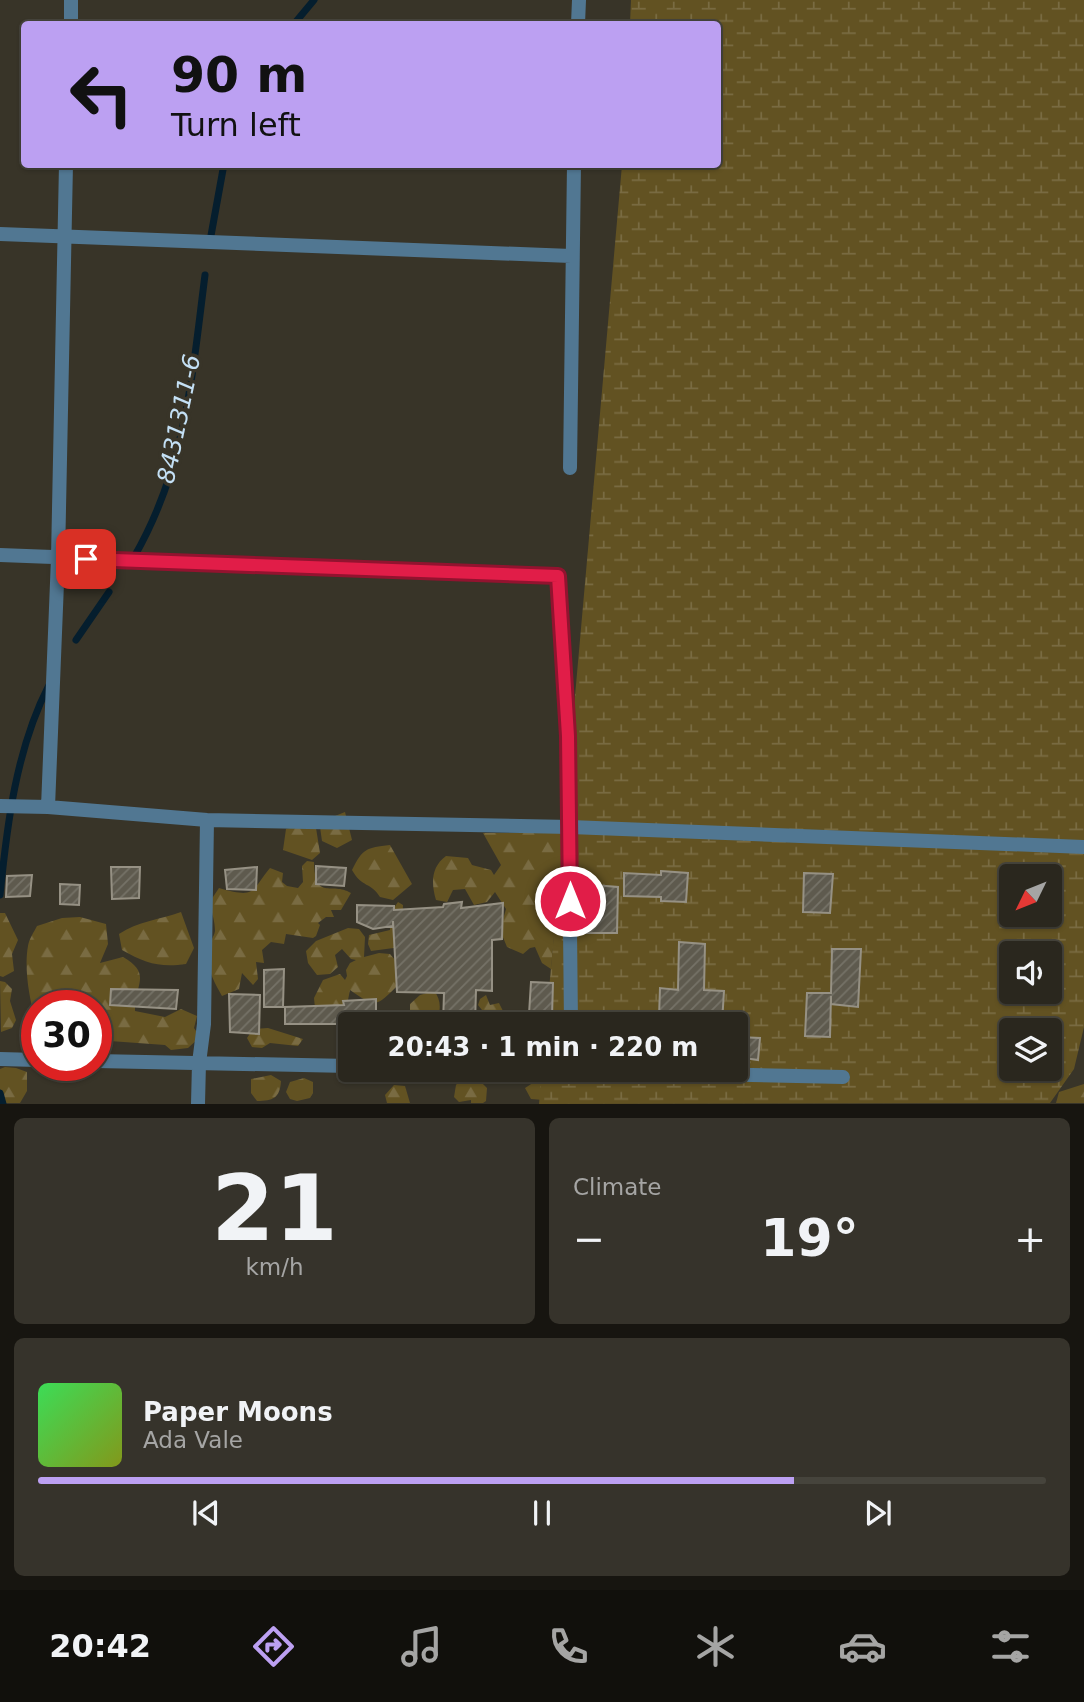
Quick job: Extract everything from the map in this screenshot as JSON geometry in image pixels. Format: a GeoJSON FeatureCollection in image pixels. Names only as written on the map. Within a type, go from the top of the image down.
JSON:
{"type":"FeatureCollection","features":[{"type":"Feature","properties":{"kind":"street"},"geometry":{"type":"LineString","coordinates":[[71,0],[71,21]]}},
{"type":"Feature","properties":{"kind":"street"},"geometry":{"type":"LineString","coordinates":[[578,21],[579,0]]}},
{"type":"Feature","properties":{"kind":"street"},"geometry":{"type":"LineString","coordinates":[[48,807],[58,558],[66,168]]}},
{"type":"Feature","properties":{"kind":"street"},"geometry":{"type":"LineString","coordinates":[[570,468],[574,168]]}},
{"type":"Feature","properties":{"kind":"street"},"geometry":{"type":"LineString","coordinates":[[0,234],[571,256]]}},
{"type":"Feature","properties":{"kind":"street"},"geometry":{"type":"LineString","coordinates":[[0,555],[558,576],[568,736],[571,1012]]}},
{"type":"Feature","properties":{"kind":"street"},"geometry":{"type":"LineString","coordinates":[[0,806],[48,807],[207,820],[570,827],[1084,847]]}},
{"type":"Feature","properties":{"kind":"street"},"geometry":{"type":"LineString","coordinates":[[198,1104],[204,1024],[207,820]]}},
{"type":"Feature","properties":{"kind":"street"},"geometry":{"type":"LineString","coordinates":[[0,1059],[21,1060]]}},
{"type":"Feature","properties":{"kind":"street"},"geometry":{"type":"LineString","coordinates":[[112,1061],[338,1066]]}},
{"type":"Feature","properties":{"kind":"street"},"geometry":{"type":"LineString","coordinates":[[748,1075],[843,1077]]}},
{"type":"Feature","properties":{"kind":"green space"},"geometry":{"type":"Polygon","coordinates":[[[631,0],[1084,0],[1084,1027],[1074,1069],[1050,1103],[539,1104],[541,1082],[748,1082],[748,1012],[547,1012],[622,168],[721,168],[721,21],[630,21],[631,0]]]}},
{"type":"Feature","properties":{"kind":"green space"},"geometry":{"type":"Polygon","coordinates":[[[345,812],[352,840],[337,848],[322,841],[320,827],[330,818],[345,812]]]}},
{"type":"Feature","properties":{"kind":"green space"},"geometry":{"type":"Polygon","coordinates":[[[559,824],[563,841],[551,969],[542,963],[535,947],[523,954],[507,947],[500,930],[506,909],[495,892],[487,902],[474,905],[465,889],[453,890],[447,902],[436,900],[433,882],[437,865],[446,856],[468,858],[472,865],[491,870],[494,875],[501,865],[483,833],[529,833],[559,824]]]}},
{"type":"Feature","properties":{"kind":"green space"},"geometry":{"type":"Polygon","coordinates":[[[301,825],[316,828],[320,853],[312,860],[283,850],[286,829],[301,825]]]}},
{"type":"Feature","properties":{"kind":"green space"},"geometry":{"type":"Polygon","coordinates":[[[390,845],[412,884],[393,900],[380,897],[359,880],[352,870],[366,850],[390,845]]]}},
{"type":"Feature","properties":{"kind":"green space"},"geometry":{"type":"Polygon","coordinates":[[[307,861],[314,862],[317,882],[321,886],[351,893],[341,910],[331,910],[334,917],[326,917],[318,923],[320,925],[313,938],[286,934],[284,944],[271,942],[262,950],[264,963],[256,962],[258,979],[253,985],[242,973],[239,989],[222,996],[213,979],[208,960],[215,931],[209,903],[219,888],[240,893],[252,891],[270,868],[283,873],[282,882],[287,886],[298,888],[303,882],[302,866],[307,861]]]}},
{"type":"Feature","properties":{"kind":"green space"},"geometry":{"type":"Polygon","coordinates":[[[398,902],[403,905],[401,947],[371,951],[368,944],[369,935],[390,930],[391,912],[398,902]]]}},
{"type":"Feature","properties":{"kind":"green space"},"geometry":{"type":"Polygon","coordinates":[[[181,912],[194,948],[186,964],[153,963],[122,950],[119,934],[141,923],[181,912]]]}},
{"type":"Feature","properties":{"kind":"green space"},"geometry":{"type":"Polygon","coordinates":[[[0,913],[5,913],[18,940],[12,954],[14,971],[3,977],[0,976],[0,913]]]}},
{"type":"Feature","properties":{"kind":"green space"},"geometry":{"type":"Polygon","coordinates":[[[80,917],[106,924],[108,944],[100,963],[123,957],[137,969],[140,981],[135,1011],[165,1017],[181,1009],[197,1016],[194,1028],[200,1037],[188,1048],[171,1050],[165,1045],[112,1041],[112,990],[29,990],[27,954],[30,938],[37,926],[62,918],[80,917]]]}},
{"type":"Feature","properties":{"kind":"green space"},"geometry":{"type":"Polygon","coordinates":[[[348,928],[359,929],[365,937],[364,957],[379,953],[390,954],[401,967],[400,983],[376,1003],[350,990],[347,1005],[315,1008],[314,998],[323,980],[340,974],[345,980],[346,970],[350,963],[356,960],[351,959],[342,949],[335,955],[338,967],[330,974],[317,975],[308,963],[306,951],[316,941],[348,928]]]}},
{"type":"Feature","properties":{"kind":"green space"},"geometry":{"type":"Polygon","coordinates":[[[0,981],[12,989],[10,1001],[16,1020],[12,1028],[1,1032],[0,981]]]}},
{"type":"Feature","properties":{"kind":"green space"},"geometry":{"type":"Polygon","coordinates":[[[434,991],[438,998],[439,1012],[410,1012],[410,1004],[420,995],[434,991]]]}},
{"type":"Feature","properties":{"kind":"green space"},"geometry":{"type":"Polygon","coordinates":[[[486,995],[490,1005],[499,1003],[504,1012],[481,1012],[478,1005],[480,999],[486,995]]]}},
{"type":"Feature","properties":{"kind":"green space"},"geometry":{"type":"Polygon","coordinates":[[[268,1028],[303,1039],[298,1046],[270,1043],[262,1048],[252,1047],[247,1038],[253,1029],[268,1028]]]}},
{"type":"Feature","properties":{"kind":"green space"},"geometry":{"type":"Polygon","coordinates":[[[5,1067],[21,1070],[21,1081],[27,1081],[27,1091],[20,1103],[0,1103],[0,1069],[5,1067]]]}},
{"type":"Feature","properties":{"kind":"green space"},"geometry":{"type":"Polygon","coordinates":[[[271,1075],[281,1081],[277,1095],[271,1099],[257,1101],[251,1093],[251,1079],[271,1075]]]}},
{"type":"Feature","properties":{"kind":"green space"},"geometry":{"type":"Polygon","coordinates":[[[304,1078],[313,1082],[310,1098],[297,1101],[290,1099],[286,1092],[290,1082],[304,1078]]]}},
{"type":"Feature","properties":{"kind":"green space"},"geometry":{"type":"Polygon","coordinates":[[[458,1082],[481,1082],[487,1088],[486,1101],[459,1102],[454,1097],[458,1082]]]}},
{"type":"Feature","properties":{"kind":"green space"},"geometry":{"type":"Polygon","coordinates":[[[534,1082],[569,1082],[568,1102],[531,1099],[525,1088],[534,1082]]]}},
{"type":"Feature","properties":{"kind":"green space"},"geometry":{"type":"Polygon","coordinates":[[[1084,1084],[1084,1103],[1056,1103],[1059,1092],[1084,1084]]]}},
{"type":"Feature","properties":{"kind":"green space"},"geometry":{"type":"Polygon","coordinates":[[[394,1085],[405,1086],[410,1103],[387,1103],[385,1095],[394,1085]]]}},
{"type":"Feature","properties":{"kind":"building"},"geometry":{"type":"Polygon","coordinates":[[[316,866],[346,868],[344,886],[316,884],[316,866]]]}},
{"type":"Feature","properties":{"kind":"building"},"geometry":{"type":"Polygon","coordinates":[[[111,867],[140,867],[139,898],[112,899],[111,867]]]}},
{"type":"Feature","properties":{"kind":"building"},"geometry":{"type":"Polygon","coordinates":[[[257,867],[256,890],[227,889],[225,870],[257,867]]]}},
{"type":"Feature","properties":{"kind":"building"},"geometry":{"type":"Polygon","coordinates":[[[661,871],[688,873],[686,902],[661,901],[661,897],[624,896],[624,873],[661,875],[661,871]]]}},
{"type":"Feature","properties":{"kind":"building"},"geometry":{"type":"Polygon","coordinates":[[[804,873],[833,874],[830,913],[803,912],[804,873]]]}},
{"type":"Feature","properties":{"kind":"building"},"geometry":{"type":"Polygon","coordinates":[[[32,875],[30,896],[6,897],[7,876],[32,875]]]}},
{"type":"Feature","properties":{"kind":"building"},"geometry":{"type":"Polygon","coordinates":[[[60,884],[80,885],[79,905],[60,904],[60,884]]]}},
{"type":"Feature","properties":{"kind":"building"},"geometry":{"type":"Polygon","coordinates":[[[581,884],[618,887],[617,933],[580,933],[581,884]]]}},
{"type":"Feature","properties":{"kind":"building"},"geometry":{"type":"Polygon","coordinates":[[[462,902],[461,908],[503,903],[502,939],[492,940],[492,991],[476,990],[475,1012],[443,1012],[444,993],[397,992],[393,921],[393,926],[373,929],[357,922],[357,905],[394,906],[394,910],[443,907],[444,904],[462,902]]]}},
{"type":"Feature","properties":{"kind":"building"},"geometry":{"type":"Polygon","coordinates":[[[679,942],[705,944],[704,990],[724,991],[723,1012],[659,1012],[660,988],[678,990],[679,942]]]}},
{"type":"Feature","properties":{"kind":"building"},"geometry":{"type":"Polygon","coordinates":[[[832,949],[861,949],[858,1007],[831,1004],[831,996],[830,1037],[805,1036],[807,993],[831,993],[832,949]]]}},
{"type":"Feature","properties":{"kind":"building"},"geometry":{"type":"Polygon","coordinates":[[[284,969],[283,1007],[264,1007],[264,970],[284,969]]]}},
{"type":"Feature","properties":{"kind":"building"},"geometry":{"type":"Polygon","coordinates":[[[531,982],[553,983],[552,1012],[529,1012],[531,982]]]}},
{"type":"Feature","properties":{"kind":"building"},"geometry":{"type":"Polygon","coordinates":[[[111,990],[178,990],[176,1009],[112,1005],[111,990]]]}},
{"type":"Feature","properties":{"kind":"building"},"geometry":{"type":"Polygon","coordinates":[[[229,994],[260,995],[259,1034],[230,1032],[229,994]]]}},
{"type":"Feature","properties":{"kind":"building"},"geometry":{"type":"Polygon","coordinates":[[[376,999],[376,1012],[338,1012],[338,1024],[285,1024],[285,1007],[344,1005],[343,1001],[376,999]]]}},
{"type":"Feature","properties":{"kind":"building"},"geometry":{"type":"Polygon","coordinates":[[[748,1037],[760,1038],[758,1060],[748,1059],[748,1037]]]}},
{"type":"Feature","properties":{"kind":"waterway","name":"8431311-6"},"geometry":{"type":"LineString","coordinates":[[296,21],[314,0]]}},
{"type":"Feature","properties":{"kind":"waterway","name":"8431311-6"},"geometry":{"type":"LineString","coordinates":[[210,241],[223,168]]}},
{"type":"Feature","properties":{"kind":"waterway","name":"8431311-6"},"geometry":{"type":"LineString","coordinates":[[134,557],[151,523],[176,455],[191,385],[205,275]]}},
{"type":"Feature","properties":{"kind":"waterway","name":"8431311-6"},"geometry":{"type":"LineString","coordinates":[[76,640],[109,592]]}},
{"type":"Feature","properties":{"kind":"waterway","name":"8431311-6"},"geometry":{"type":"LineString","coordinates":[[0,895],[10,815],[21,761],[28,735],[49,685]]}},
{"type":"Feature","properties":{"kind":"waterway","name":"8431311-6"},"geometry":{"type":"LineString","coordinates":[[0,1093],[3,1104]]}},
{"type":"Feature","properties":{"kind":"route"},"geometry":{"type":"LineString","coordinates":[[86,559],[558,576],[568,736],[570,901]]}}]}
